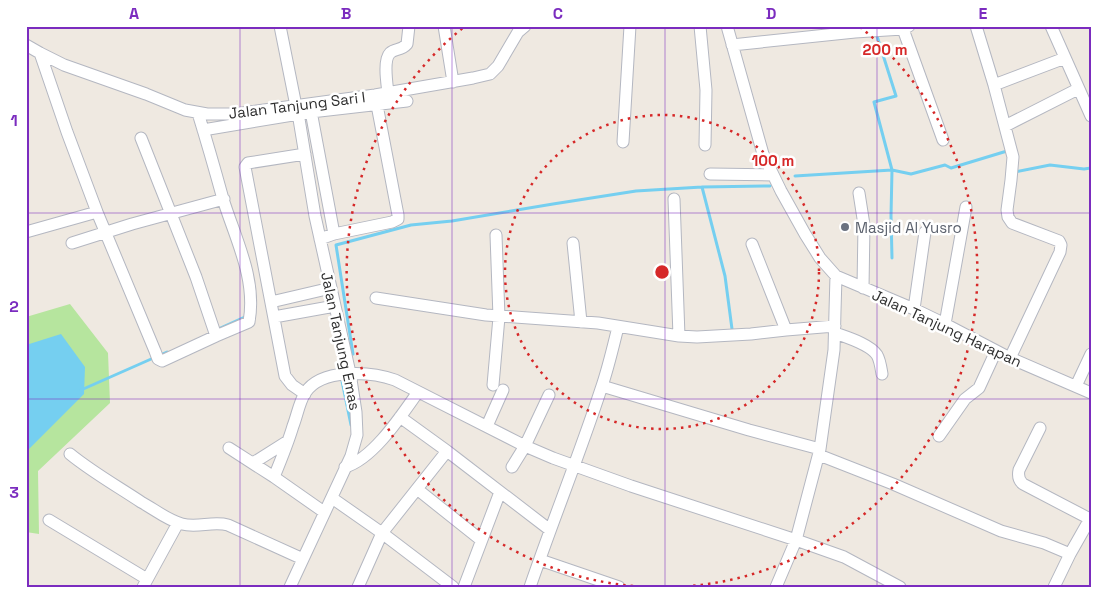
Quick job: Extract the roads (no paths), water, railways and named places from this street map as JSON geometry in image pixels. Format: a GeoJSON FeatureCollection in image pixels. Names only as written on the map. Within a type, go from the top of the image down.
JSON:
{"type":"FeatureCollection","features":[{"type":"Feature","properties":{"kind":"street","name":"Jalan Tanjung Emas"},"geometry":{"type":"LineString","coordinates":[[280,26],[320,239],[350,373],[357,417],[354,448],[290,587]]}},
{"type":"Feature","properties":{"kind":"street"},"geometry":{"type":"LineString","coordinates":[[388,93],[386,62],[390,52],[402,49],[407,44],[409,26]]}},
{"type":"Feature","properties":{"kind":"street"},"geometry":{"type":"LineString","coordinates":[[444,26],[453,82]]}},
{"type":"Feature","properties":{"kind":"street"},"geometry":{"type":"LineString","coordinates":[[622,142],[630,26]]}},
{"type":"Feature","properties":{"kind":"street"},"geometry":{"type":"LineString","coordinates":[[700,26],[706,90],[705,144]]}},
{"type":"Feature","properties":{"kind":"street","name":"Jalan Tanjung Harapan"},"geometry":{"type":"LineString","coordinates":[[727,26],[761,147],[773,175],[810,242],[820,258],[836,276],[914,309],[1010,358],[1091,393]]}},
{"type":"Feature","properties":{"kind":"street"},"geometry":{"type":"LineString","coordinates":[[976,26],[1013,157],[1012,180],[1007,210],[1009,220],[1012,223],[1059,241],[1061,245],[1060,252],[1042,293],[1010,358]]}},
{"type":"Feature","properties":{"kind":"street"},"geometry":{"type":"LineString","coordinates":[[1051,26],[1091,116]]}},
{"type":"Feature","properties":{"kind":"street"},"geometry":{"type":"LineString","coordinates":[[732,46],[856,29],[906,27],[943,140]]}},
{"type":"Feature","properties":{"kind":"street","name":"Jalan Tanjung Sari I"},"geometry":{"type":"LineString","coordinates":[[26,45],[64,65],[185,110],[221,115],[297,110],[473,78],[493,72],[519,28]]}},
{"type":"Feature","properties":{"kind":"street"},"geometry":{"type":"LineString","coordinates":[[40,53],[97,212],[160,360],[215,332],[249,322],[250,281],[198,113]]}},
{"type":"Feature","properties":{"kind":"street"},"geometry":{"type":"LineString","coordinates":[[994,85],[1065,58]]}},
{"type":"Feature","properties":{"kind":"street"},"geometry":{"type":"LineString","coordinates":[[1005,126],[1078,89]]}},
{"type":"Feature","properties":{"kind":"street"},"geometry":{"type":"LineString","coordinates":[[334,234],[310,108],[407,102]]}},
{"type":"Feature","properties":{"kind":"street"},"geometry":{"type":"LineString","coordinates":[[320,239],[398,219],[377,105]]}},
{"type":"Feature","properties":{"kind":"street"},"geometry":{"type":"LineString","coordinates":[[203,130],[297,110]]}},
{"type":"Feature","properties":{"kind":"street"},"geometry":{"type":"LineString","coordinates":[[140,138],[172,214],[215,332]]}},
{"type":"Feature","properties":{"kind":"street"},"geometry":{"type":"LineString","coordinates":[[305,154],[248,163],[245,167],[285,376],[292,385],[305,394]]}},
{"type":"Feature","properties":{"kind":"street"},"geometry":{"type":"LineString","coordinates":[[710,174],[773,175]]}},
{"type":"Feature","properties":{"kind":"street"},"geometry":{"type":"LineString","coordinates":[[859,193],[864,225],[863,288]]}},
{"type":"Feature","properties":{"kind":"street"},"geometry":{"type":"LineString","coordinates":[[72,243],[132,224],[224,199]]}},
{"type":"Feature","properties":{"kind":"street"},"geometry":{"type":"LineString","coordinates":[[674,199],[679,336]]}},
{"type":"Feature","properties":{"kind":"street"},"geometry":{"type":"LineString","coordinates":[[946,324],[966,207]]}},
{"type":"Feature","properties":{"kind":"street"},"geometry":{"type":"LineString","coordinates":[[26,232],[97,212]]}},
{"type":"Feature","properties":{"kind":"street"},"geometry":{"type":"LineString","coordinates":[[914,309],[925,232]]}},
{"type":"Feature","properties":{"kind":"street"},"geometry":{"type":"LineString","coordinates":[[487,426],[498,388],[499,317],[496,235]]}},
{"type":"Feature","properties":{"kind":"street"},"geometry":{"type":"LineString","coordinates":[[573,243],[581,322]]}},
{"type":"Feature","properties":{"kind":"street"},"geometry":{"type":"LineString","coordinates":[[752,244],[786,330]]}},
{"type":"Feature","properties":{"kind":"street"},"geometry":{"type":"LineString","coordinates":[[776,587],[796,540],[820,452],[835,330],[836,276]]}},
{"type":"Feature","properties":{"kind":"street"},"geometry":{"type":"LineString","coordinates":[[273,310],[333,297]]}},
{"type":"Feature","properties":{"kind":"street"},"geometry":{"type":"LineString","coordinates":[[273,310],[333,297]]}},
{"type":"Feature","properties":{"kind":"street"},"geometry":{"type":"LineString","coordinates":[[376,298],[499,317],[581,322],[679,336],[724,336],[786,330],[835,330],[873,350],[880,362],[882,374]]}},
{"type":"Feature","properties":{"kind":"street"},"geometry":{"type":"LineString","coordinates":[[530,587],[602,386],[618,326]]}},
{"type":"Feature","properties":{"kind":"street"},"geometry":{"type":"LineString","coordinates":[[939,436],[962,402],[978,388],[996,351]]}},
{"type":"Feature","properties":{"kind":"street"},"geometry":{"type":"LineString","coordinates":[[1076,386],[1091,354]]}},
{"type":"Feature","properties":{"kind":"street"},"geometry":{"type":"LineString","coordinates":[[274,476],[305,394],[311,387],[319,380],[350,373],[374,374],[387,377],[525,446],[574,466],[844,557],[877,582],[900,587]]}},
{"type":"Feature","properties":{"kind":"street"},"geometry":{"type":"LineString","coordinates":[[602,386],[820,452],[1001,531],[1044,543],[1070,554]]}},
{"type":"Feature","properties":{"kind":"street"},"geometry":{"type":"LineString","coordinates":[[345,467],[356,463],[370,451],[400,417],[418,392]]}},
{"type":"Feature","properties":{"kind":"street"},"geometry":{"type":"LineString","coordinates":[[512,468],[525,446],[549,395]]}},
{"type":"Feature","properties":{"kind":"street"},"geometry":{"type":"LineString","coordinates":[[400,417],[550,530]]}},
{"type":"Feature","properties":{"kind":"street"},"geometry":{"type":"LineString","coordinates":[[1040,428],[1018,470],[1019,480],[1023,484],[1090,518],[1054,587]]}},
{"type":"Feature","properties":{"kind":"street"},"geometry":{"type":"LineString","coordinates":[[252,463],[288,441]]}},
{"type":"Feature","properties":{"kind":"street"},"geometry":{"type":"LineString","coordinates":[[229,448],[274,476],[324,512]]}},
{"type":"Feature","properties":{"kind":"street"},"geometry":{"type":"LineString","coordinates":[[358,587],[382,533],[447,452]]}},
{"type":"Feature","properties":{"kind":"street"},"geometry":{"type":"LineString","coordinates":[[70,454],[85,467],[178,523],[188,525],[216,523],[228,525],[303,560]]}},
{"type":"Feature","properties":{"kind":"street"},"geometry":{"type":"LineString","coordinates":[[417,489],[481,540]]}},
{"type":"Feature","properties":{"kind":"street"},"geometry":{"type":"LineString","coordinates":[[464,587],[500,492]]}},
{"type":"Feature","properties":{"kind":"street"},"geometry":{"type":"LineString","coordinates":[[332,498],[453,587]]}},
{"type":"Feature","properties":{"kind":"street"},"geometry":{"type":"LineString","coordinates":[[49,520],[145,583],[178,523]]}},
{"type":"Feature","properties":{"kind":"street"},"geometry":{"type":"LineString","coordinates":[[540,560],[619,587]]}},
{"type":"Feature","properties":{"kind":"water"},"geometry":{"type":"Polygon","coordinates":[[[61,334],[85,367],[84,394],[26,452],[26,345],[61,334]]]}},
{"type":"Feature","properties":{"kind":"waterway"},"geometry":{"type":"LineString","coordinates":[[877,36],[896,96],[874,102],[892,170],[892,258]]}},
{"type":"Feature","properties":{"kind":"waterway"},"geometry":{"type":"LineString","coordinates":[[795,176],[892,170],[911,174],[945,165],[951,168],[1007,151]]}},
{"type":"Feature","properties":{"kind":"waterway"},"geometry":{"type":"LineString","coordinates":[[1015,172],[1050,165],[1084,169],[1091,168]]}},
{"type":"Feature","properties":{"kind":"waterway"},"geometry":{"type":"LineString","coordinates":[[353,354],[336,245],[411,225],[452,221],[636,191],[702,187],[770,186]]}},
{"type":"Feature","properties":{"kind":"waterway"},"geometry":{"type":"LineString","coordinates":[[702,187],[725,276],[732,329]]}},
{"type":"Feature","properties":{"kind":"waterway"},"geometry":{"type":"LineString","coordinates":[[216,330],[247,316]]}},
{"type":"Feature","properties":{"kind":"waterway"},"geometry":{"type":"LineString","coordinates":[[81,390],[167,352]]}},
{"type":"Feature","properties":{"kind":"waterway"},"geometry":{"type":"LineString","coordinates":[[342,381],[351,425]]}},
{"type":"Feature","properties":{"kind":"place","name":"Masjid Al Yusro"},"geometry":{"type":"Point","coordinates":[845,227]}}]}
